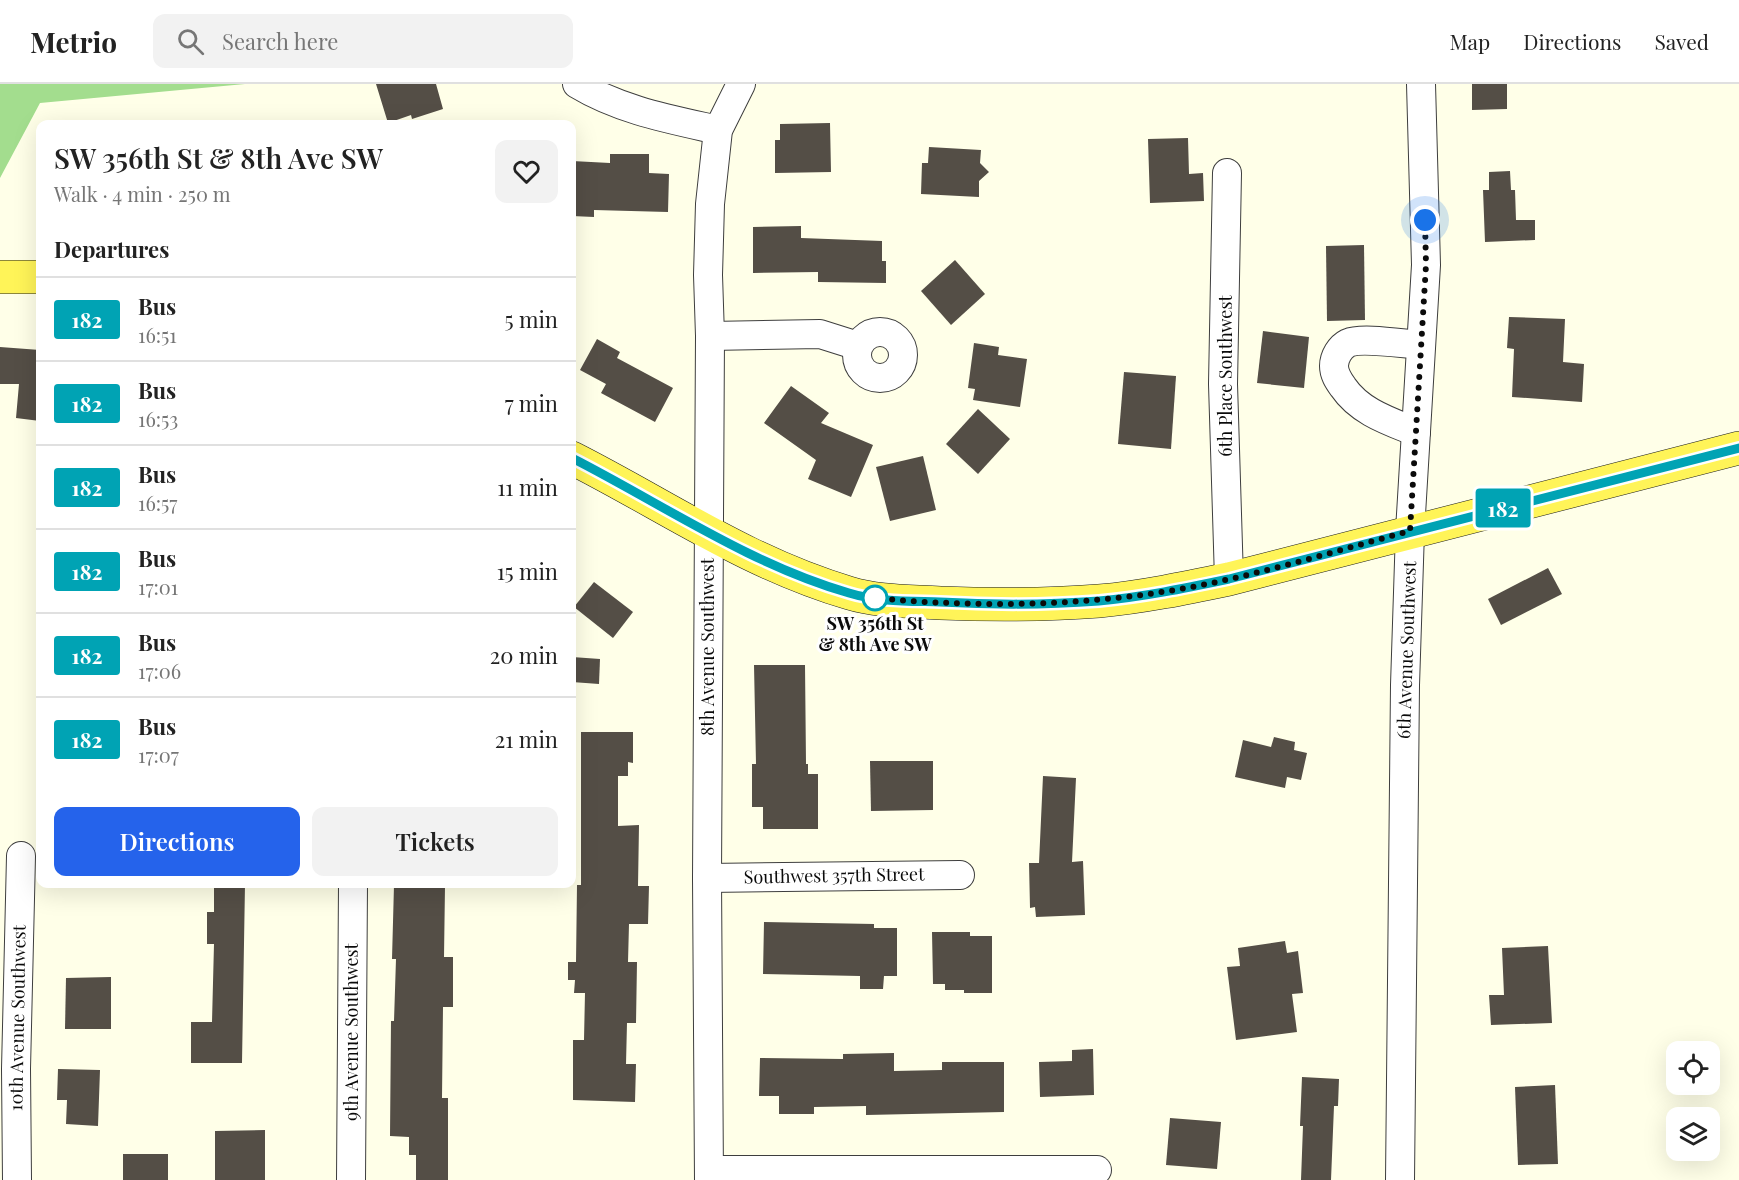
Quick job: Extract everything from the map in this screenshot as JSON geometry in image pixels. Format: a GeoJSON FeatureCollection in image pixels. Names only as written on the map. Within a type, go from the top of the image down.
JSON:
{"type":"FeatureCollection","features":[{"type":"Feature","properties":{"kind":"main road"},"geometry":{"type":"LineString","coordinates":[[0,277],[36,277]]}},
{"type":"Feature","properties":{"kind":"main road"},"geometry":{"type":"LineString","coordinates":[[576,460],[708,534],[759,559],[851,594],[896,601],[993,605],[1100,601],[1229,579],[1739,448]]}},
{"type":"Feature","properties":{"kind":"street"},"geometry":{"type":"LineString","coordinates":[[577,84],[621,105],[654,116],[718,130]]}},
{"type":"Feature","properties":{"kind":"street","name":"8th Avenue Southwest"},"geometry":{"type":"LineString","coordinates":[[709,1175],[707,878],[710,204],[718,130],[741,84]]}},
{"type":"Feature","properties":{"kind":"street","name":"6th Avenue Southwest"},"geometry":{"type":"LineString","coordinates":[[1400,1180],[1402,846],[1410,531],[1426,265],[1421,84]]}},
{"type":"Feature","properties":{"kind":"street","name":"6th Place Southwest"},"geometry":{"type":"LineString","coordinates":[[1227,173],[1223,384],[1229,579]]}},
{"type":"Feature","properties":{"kind":"street"},"geometry":{"type":"LineString","coordinates":[[710,336],[820,334],[858,346]]}},
{"type":"Feature","properties":{"kind":"street"},"geometry":{"type":"LineString","coordinates":[[1416,432],[1378,417],[1358,403],[1348,394],[1337,378],[1334,361],[1339,351],[1347,344],[1359,341],[1421,345]]}},
{"type":"Feature","properties":{"kind":"street","name":"10th Avenue Southwest"},"geometry":{"type":"LineString","coordinates":[[17,1180],[16,1069],[21,856]]}},
{"type":"Feature","properties":{"kind":"street","name":"Southwest 357th Street"},"geometry":{"type":"LineString","coordinates":[[707,878],[960,875]]}},
{"type":"Feature","properties":{"kind":"street","name":"9th Avenue Southwest"},"geometry":{"type":"LineString","coordinates":[[351,1180],[353,888]]}},
{"type":"Feature","properties":{"kind":"street"},"geometry":{"type":"LineString","coordinates":[[709,1175],[1097,1170]]}},
{"type":"Feature","properties":{"kind":"green space"},"geometry":{"type":"Polygon","coordinates":[[[0,84],[245,84],[40,103],[0,178],[0,84]]]}},
{"type":"Feature","properties":{"kind":"building"},"geometry":{"type":"Polygon","coordinates":[[[376,84],[436,84],[443,109],[412,119],[411,115],[397,120],[387,120],[376,84]]]}},
{"type":"Feature","properties":{"kind":"building"},"geometry":{"type":"Polygon","coordinates":[[[1472,84],[1507,84],[1507,109],[1472,110],[1472,84]]]}},
{"type":"Feature","properties":{"kind":"building"},"geometry":{"type":"Polygon","coordinates":[[[830,123],[831,172],[775,173],[775,140],[780,140],[780,124],[830,123]]]}},
{"type":"Feature","properties":{"kind":"building"},"geometry":{"type":"Polygon","coordinates":[[[1188,138],[1189,174],[1203,173],[1204,201],[1150,203],[1148,139],[1188,138]]]}},
{"type":"Feature","properties":{"kind":"building"},"geometry":{"type":"Polygon","coordinates":[[[929,147],[981,150],[980,163],[989,172],[979,181],[979,197],[921,194],[922,163],[928,163],[929,147]]]}},
{"type":"Feature","properties":{"kind":"building"},"geometry":{"type":"Polygon","coordinates":[[[610,154],[649,154],[649,173],[669,174],[668,212],[594,210],[594,217],[576,216],[576,161],[610,163],[610,154]]]}},
{"type":"Feature","properties":{"kind":"building"},"geometry":{"type":"Polygon","coordinates":[[[1510,171],[1511,190],[1515,190],[1516,220],[1535,220],[1535,240],[1485,242],[1483,190],[1489,190],[1489,172],[1510,171]]]}},
{"type":"Feature","properties":{"kind":"building"},"geometry":{"type":"Polygon","coordinates":[[[801,226],[801,238],[882,241],[882,261],[886,261],[886,283],[818,282],[818,272],[753,273],[753,227],[801,226]]]}},
{"type":"Feature","properties":{"kind":"building"},"geometry":{"type":"Polygon","coordinates":[[[1364,245],[1365,320],[1327,321],[1326,246],[1364,245]]]}},
{"type":"Feature","properties":{"kind":"building"},"geometry":{"type":"Polygon","coordinates":[[[955,260],[985,294],[951,325],[921,291],[955,260]]]}},
{"type":"Feature","properties":{"kind":"building"},"geometry":{"type":"Polygon","coordinates":[[[1509,317],[1565,319],[1563,362],[1584,364],[1582,402],[1512,397],[1514,349],[1507,348],[1509,317]]]}},
{"type":"Feature","properties":{"kind":"building"},"geometry":{"type":"Polygon","coordinates":[[[1263,331],[1309,337],[1304,388],[1257,383],[1263,331]]]}},
{"type":"Feature","properties":{"kind":"building"},"geometry":{"type":"Polygon","coordinates":[[[597,339],[620,352],[617,358],[673,388],[655,422],[601,393],[606,384],[580,370],[597,339]]]}},
{"type":"Feature","properties":{"kind":"building"},"geometry":{"type":"Polygon","coordinates":[[[974,343],[999,347],[998,355],[1027,359],[1020,407],[973,400],[975,389],[968,388],[974,343]]]}},
{"type":"Feature","properties":{"kind":"building"},"geometry":{"type":"Polygon","coordinates":[[[0,347],[36,350],[36,420],[16,418],[19,384],[0,384],[0,347]]]}},
{"type":"Feature","properties":{"kind":"building"},"geometry":{"type":"Polygon","coordinates":[[[1124,372],[1176,376],[1171,449],[1118,444],[1124,372]]]}},
{"type":"Feature","properties":{"kind":"building"},"geometry":{"type":"Polygon","coordinates":[[[791,386],[829,413],[821,423],[873,445],[851,497],[808,479],[816,460],[764,423],[791,386]]]}},
{"type":"Feature","properties":{"kind":"building"},"geometry":{"type":"Polygon","coordinates":[[[978,409],[1010,439],[978,474],[946,444],[978,409]]]}},
{"type":"Feature","properties":{"kind":"building"},"geometry":{"type":"Polygon","coordinates":[[[923,456],[936,510],[890,521],[876,467],[923,456]]]}},
{"type":"Feature","properties":{"kind":"building"},"geometry":{"type":"Polygon","coordinates":[[[1548,568],[1562,594],[1501,625],[1488,599],[1548,568]]]}},
{"type":"Feature","properties":{"kind":"building"},"geometry":{"type":"Polygon","coordinates":[[[594,582],[633,612],[613,638],[576,609],[576,604],[594,582]]]}},
{"type":"Feature","properties":{"kind":"building"},"geometry":{"type":"Polygon","coordinates":[[[576,657],[600,659],[599,684],[576,682],[576,657]]]}},
{"type":"Feature","properties":{"kind":"building"},"geometry":{"type":"Polygon","coordinates":[[[754,665],[805,665],[806,764],[808,764],[808,774],[818,774],[818,829],[763,829],[763,807],[752,807],[752,764],[756,764],[754,665]]]}},
{"type":"Feature","properties":{"kind":"building"},"geometry":{"type":"Polygon","coordinates":[[[581,732],[633,732],[633,763],[628,762],[628,776],[618,776],[618,826],[639,825],[638,886],[649,886],[648,924],[629,924],[628,962],[637,962],[636,1023],[627,1023],[626,1064],[636,1064],[635,1102],[573,1100],[573,1040],[584,1040],[585,993],[574,993],[575,980],[568,980],[568,962],[576,962],[577,885],[581,885],[581,732]]]}},
{"type":"Feature","properties":{"kind":"building"},"geometry":{"type":"Polygon","coordinates":[[[1274,737],[1295,742],[1294,750],[1307,753],[1301,780],[1287,777],[1285,788],[1235,777],[1243,740],[1271,747],[1274,737]]]}},
{"type":"Feature","properties":{"kind":"building"},"geometry":{"type":"Polygon","coordinates":[[[870,761],[933,761],[933,810],[871,811],[870,761]]]}},
{"type":"Feature","properties":{"kind":"building"},"geometry":{"type":"Polygon","coordinates":[[[1043,776],[1076,778],[1072,862],[1083,861],[1085,915],[1036,917],[1035,907],[1030,908],[1029,863],[1039,863],[1043,776]]]}},
{"type":"Feature","properties":{"kind":"building"},"geometry":{"type":"Polygon","coordinates":[[[214,888],[245,888],[242,1063],[191,1063],[191,1022],[212,1022],[214,944],[207,944],[207,912],[214,912],[214,888]]]}},
{"type":"Feature","properties":{"kind":"building"},"geometry":{"type":"Polygon","coordinates":[[[394,888],[445,888],[444,957],[453,957],[453,1007],[443,1007],[442,1098],[448,1098],[448,1180],[416,1180],[416,1155],[409,1155],[409,1137],[390,1136],[391,1021],[394,1021],[396,959],[392,959],[394,888]]]}},
{"type":"Feature","properties":{"kind":"building"},"geometry":{"type":"Polygon","coordinates":[[[764,922],[874,924],[874,928],[897,928],[897,976],[884,976],[883,989],[860,989],[860,976],[763,974],[764,922]]]}},
{"type":"Feature","properties":{"kind":"building"},"geometry":{"type":"Polygon","coordinates":[[[932,932],[970,932],[970,936],[992,936],[992,993],[964,993],[964,990],[945,990],[945,984],[933,984],[932,932]]]}},
{"type":"Feature","properties":{"kind":"building"},"geometry":{"type":"Polygon","coordinates":[[[1285,941],[1287,953],[1298,951],[1303,993],[1292,994],[1297,1032],[1236,1040],[1227,967],[1240,966],[1238,948],[1285,941]]]}},
{"type":"Feature","properties":{"kind":"building"},"geometry":{"type":"Polygon","coordinates":[[[1548,946],[1552,1023],[1491,1025],[1489,995],[1504,995],[1502,948],[1548,946]]]}},
{"type":"Feature","properties":{"kind":"building"},"geometry":{"type":"Polygon","coordinates":[[[111,977],[111,1029],[65,1029],[66,978],[111,977]]]}},
{"type":"Feature","properties":{"kind":"building"},"geometry":{"type":"Polygon","coordinates":[[[1093,1049],[1094,1095],[1040,1097],[1039,1062],[1072,1061],[1072,1050],[1093,1049]]]}},
{"type":"Feature","properties":{"kind":"building"},"geometry":{"type":"Polygon","coordinates":[[[894,1053],[894,1071],[942,1070],[942,1062],[1004,1062],[1004,1112],[866,1115],[866,1106],[814,1107],[814,1114],[779,1114],[779,1096],[759,1096],[760,1058],[843,1059],[843,1054],[894,1053]]]}},
{"type":"Feature","properties":{"kind":"building"},"geometry":{"type":"Polygon","coordinates":[[[58,1069],[100,1070],[98,1126],[66,1124],[67,1100],[57,1100],[58,1069]]]}},
{"type":"Feature","properties":{"kind":"building"},"geometry":{"type":"Polygon","coordinates":[[[1302,1077],[1339,1079],[1338,1106],[1334,1106],[1331,1180],[1301,1180],[1302,1077]]]}},
{"type":"Feature","properties":{"kind":"building"},"geometry":{"type":"Polygon","coordinates":[[[1555,1085],[1558,1164],[1518,1165],[1515,1087],[1555,1085]]]}},
{"type":"Feature","properties":{"kind":"building"},"geometry":{"type":"Polygon","coordinates":[[[1170,1118],[1221,1122],[1217,1169],[1166,1165],[1170,1118]]]}},
{"type":"Feature","properties":{"kind":"building"},"geometry":{"type":"Polygon","coordinates":[[[265,1130],[265,1180],[215,1180],[215,1131],[265,1130]]]}},
{"type":"Feature","properties":{"kind":"building"},"geometry":{"type":"Polygon","coordinates":[[[123,1154],[168,1154],[168,1180],[123,1180],[123,1154]]]}},
{"type":"Feature","properties":{"kind":"bus line","name":"182"},"geometry":{"type":"LineString","coordinates":[[576,460],[708,534],[759,559],[836,589],[851,594],[896,601],[993,605],[1100,601],[1229,579],[1739,448]]}},
{"type":"Feature","properties":{"kind":"place","name":"SW 356th St & 8th Ave SW"},"geometry":{"type":"Point","coordinates":[875,598]}},
{"type":"Feature","properties":{"kind":"route"},"geometry":{"type":"LineString","coordinates":[[875,598],[873,597],[896,601],[993,605],[1100,601],[1229,579],[1410,531],[1426,265],[1425,220]]}}]}
